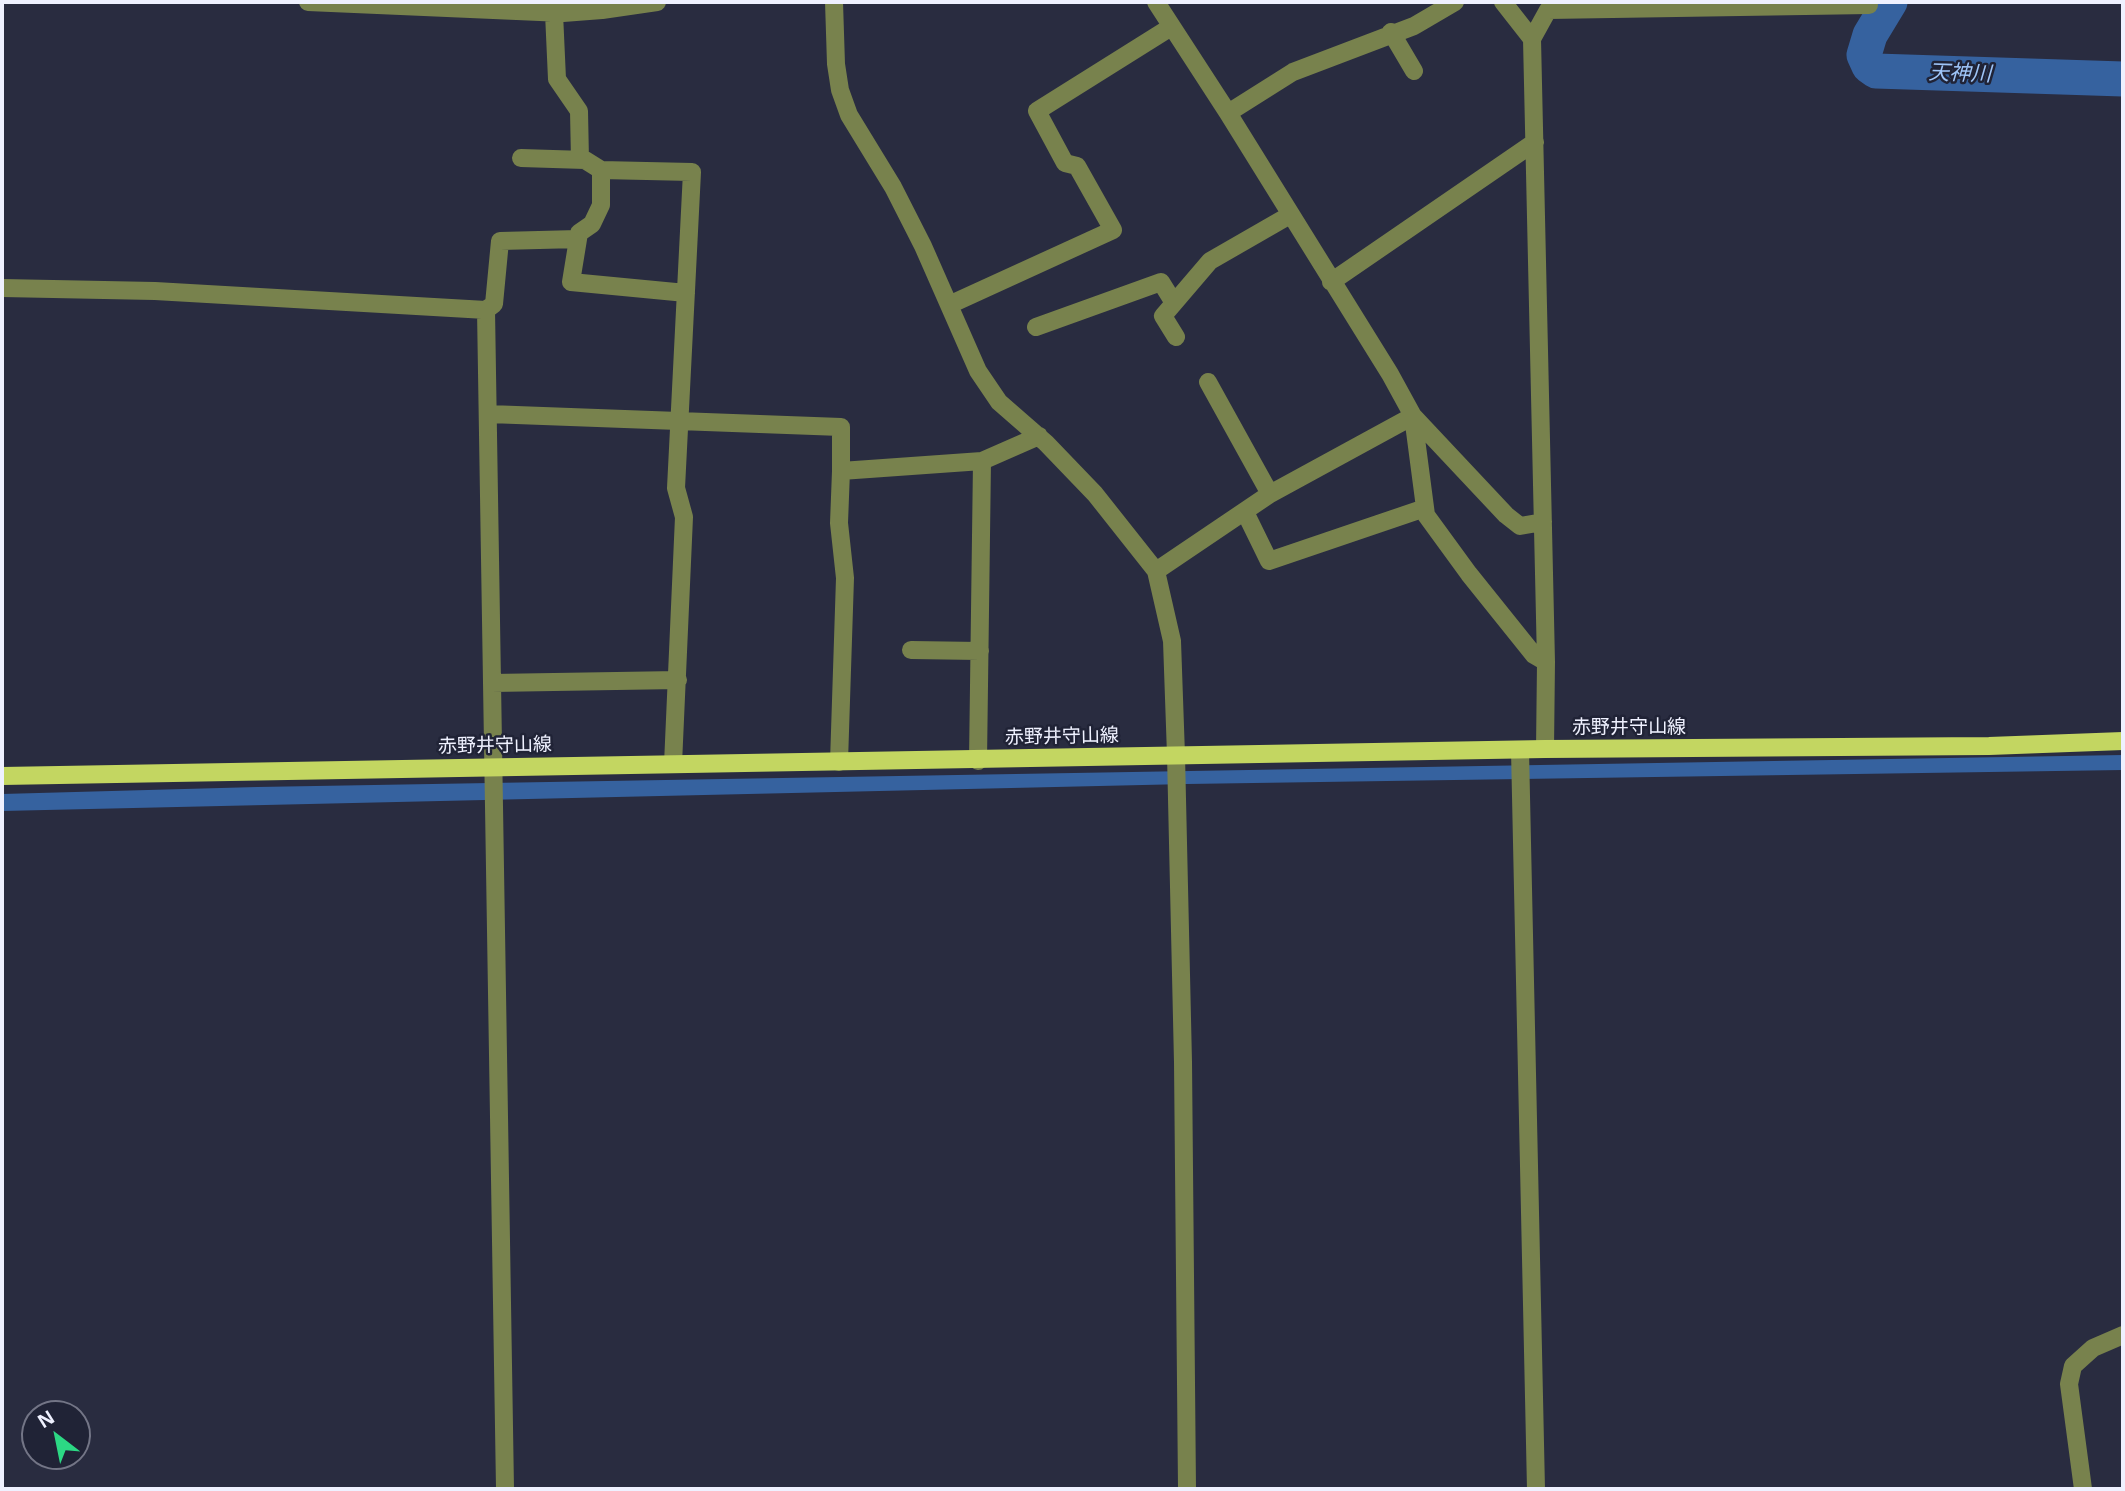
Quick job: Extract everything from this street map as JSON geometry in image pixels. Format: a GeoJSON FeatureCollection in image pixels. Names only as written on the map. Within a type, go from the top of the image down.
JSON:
{"type":"FeatureCollection","features":[{"type":"Feature","properties":{"kind":"main road","name":"赤野井守山線"},"geometry":{"type":"LineString","coordinates":[[2,776],[1545,749],[1989,746],[2123,741]]}},
{"type":"Feature","properties":{"kind":"street"},"geometry":{"type":"LineString","coordinates":[[308,2],[563,9],[641,6],[657,2]]}},
{"type":"Feature","properties":{"kind":"street"},"geometry":{"type":"LineString","coordinates":[[834,2],[836,64],[840,90],[849,115],[893,187],[923,246],[978,371],[999,402],[1039,436],[1095,494],[1156,571],[1172,641],[1176,755],[1187,1489]]}},
{"type":"Feature","properties":{"kind":"street"},"geometry":{"type":"LineString","coordinates":[[1156,2],[1228,113],[1390,374],[1413,416],[1506,515],[1520,526],[1543,522]]}},
{"type":"Feature","properties":{"kind":"street"},"geometry":{"type":"LineString","coordinates":[[1228,113],[1293,72],[1414,26],[1455,2]]}},
{"type":"Feature","properties":{"kind":"street"},"geometry":{"type":"LineString","coordinates":[[1503,2],[1532,39]]}},
{"type":"Feature","properties":{"kind":"street"},"geometry":{"type":"LineString","coordinates":[[1545,749],[1546,662],[1532,39],[1548,10],[1869,5]]}},
{"type":"Feature","properties":{"kind":"street"},"geometry":{"type":"LineString","coordinates":[[563,9],[557,79],[579,111],[580,160]]}},
{"type":"Feature","properties":{"kind":"street"},"geometry":{"type":"LineString","coordinates":[[950,305],[1113,230],[1077,166],[1065,163],[1037,111],[1171,27]]}},
{"type":"Feature","properties":{"kind":"street"},"geometry":{"type":"LineString","coordinates":[[1391,33],[1414,71]]}},
{"type":"Feature","properties":{"kind":"street"},"geometry":{"type":"LineString","coordinates":[[1331,282],[1535,142]]}},
{"type":"Feature","properties":{"kind":"street"},"geometry":{"type":"LineString","coordinates":[[521,158],[585,160],[601,170],[692,172],[676,488],[684,517],[673,764]]}},
{"type":"Feature","properties":{"kind":"street"},"geometry":{"type":"LineString","coordinates":[[601,170],[601,205],[592,224],[579,233],[571,282],[686,293]]}},
{"type":"Feature","properties":{"kind":"street"},"geometry":{"type":"LineString","coordinates":[[1176,337],[1163,316],[1210,261],[1290,215]]}},
{"type":"Feature","properties":{"kind":"street"},"geometry":{"type":"LineString","coordinates":[[2,288],[155,291],[486,310],[494,304],[500,242],[578,239]]}},
{"type":"Feature","properties":{"kind":"street"},"geometry":{"type":"LineString","coordinates":[[1036,327],[1161,282],[1174,303]]}},
{"type":"Feature","properties":{"kind":"street"},"geometry":{"type":"LineString","coordinates":[[486,310],[505,1489]]}},
{"type":"Feature","properties":{"kind":"street"},"geometry":{"type":"LineString","coordinates":[[1208,382],[1270,494]]}},
{"type":"Feature","properties":{"kind":"street"},"geometry":{"type":"LineString","coordinates":[[489,414],[841,427],[839,523],[845,578],[839,762]]}},
{"type":"Feature","properties":{"kind":"street"},"geometry":{"type":"LineString","coordinates":[[1156,571],[1270,494],[1413,416]]}},
{"type":"Feature","properties":{"kind":"street"},"geometry":{"type":"LineString","coordinates":[[1413,416],[1426,515],[1534,655],[1546,662]]}},
{"type":"Feature","properties":{"kind":"street"},"geometry":{"type":"LineString","coordinates":[[841,471],[982,461],[1039,436]]}},
{"type":"Feature","properties":{"kind":"street"},"geometry":{"type":"LineString","coordinates":[[978,761],[982,461]]}},
{"type":"Feature","properties":{"kind":"street"},"geometry":{"type":"LineString","coordinates":[[1245,512],[1269,561],[1425,508]]}},
{"type":"Feature","properties":{"kind":"street"},"geometry":{"type":"LineString","coordinates":[[911,650],[980,651]]}},
{"type":"Feature","properties":{"kind":"street"},"geometry":{"type":"LineString","coordinates":[[492,683],[678,680]]}},
{"type":"Feature","properties":{"kind":"street"},"geometry":{"type":"LineString","coordinates":[[1520,750],[1536,1489]]}},
{"type":"Feature","properties":{"kind":"street"},"geometry":{"type":"LineString","coordinates":[[2083,1489],[2069,1384],[2073,1366],[2092,1348],[2123,1335]]}},
{"type":"Feature","properties":{"kind":"water"},"geometry":{"type":"Polygon","coordinates":[[[2123,755],[2123,770],[1187,784],[2,811],[2,794],[257,787],[2123,755]]]}},
{"type":"Feature","properties":{"kind":"waterway","name":"天神川"},"geometry":{"type":"LineString","coordinates":[[1890,2],[1870,35],[1864,55],[1869,66],[1876,71],[2123,79]]}}]}
